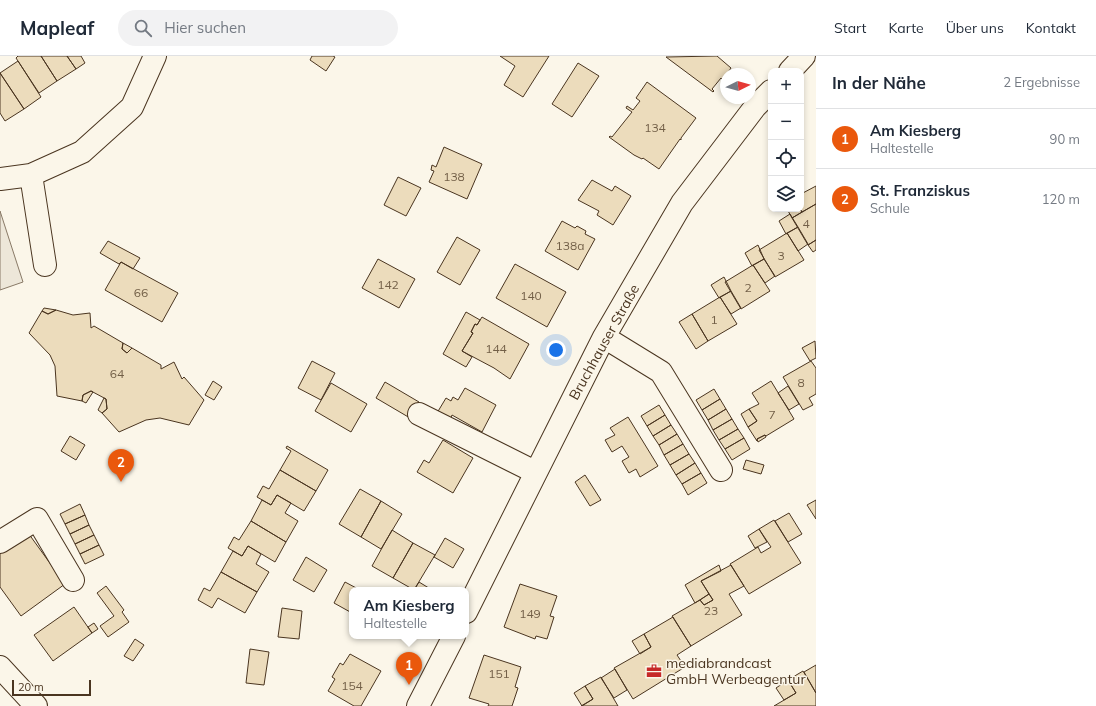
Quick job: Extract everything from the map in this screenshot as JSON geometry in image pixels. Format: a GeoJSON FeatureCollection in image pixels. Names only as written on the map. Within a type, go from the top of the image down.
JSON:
{"type":"FeatureCollection","features":[{"type":"Feature","properties":{"kind":"street"},"geometry":{"type":"LineString","coordinates":[[0,179],[31,175],[82,152],[132,107],[155,56]]}},
{"type":"Feature","properties":{"kind":"street"},"geometry":{"type":"LineString","coordinates":[[793,68],[804,56]]}},
{"type":"Feature","properties":{"kind":"street","name":"Bruchhauser Straße"},"geometry":{"type":"LineString","coordinates":[[469,606],[604,337],[682,203],[755,107],[768,94]]}},
{"type":"Feature","properties":{"kind":"street"},"geometry":{"type":"LineString","coordinates":[[31,175],[45,265]]}},
{"type":"Feature","properties":{"kind":"street"},"geometry":{"type":"LineString","coordinates":[[604,337],[661,372],[721,470]]}},
{"type":"Feature","properties":{"kind":"street"},"geometry":{"type":"LineString","coordinates":[[419,414],[535,472]]}},
{"type":"Feature","properties":{"kind":"street"},"geometry":{"type":"LineString","coordinates":[[0,542],[37,519],[73,580]]}},
{"type":"Feature","properties":{"kind":"street"},"geometry":{"type":"LineString","coordinates":[[418,706],[452,639]]}},
{"type":"Feature","properties":{"kind":"street"},"geometry":{"type":"LineString","coordinates":[[0,667],[36,706]]}},
{"type":"Feature","properties":{"kind":"shaded area"},"geometry":{"type":"Polygon","coordinates":[[[0,211],[23,282],[0,290],[0,211]]]}},
{"type":"Feature","properties":{"kind":"building"},"geometry":{"type":"Polygon","coordinates":[[[18,56],[41,56],[57,81],[39,93],[16,58],[18,56]]]}},
{"type":"Feature","properties":{"kind":"building"},"geometry":{"type":"Polygon","coordinates":[[[41,56],[67,56],[76,69],[57,81],[41,56]]]}},
{"type":"Feature","properties":{"kind":"building"},"geometry":{"type":"Polygon","coordinates":[[[67,56],[81,56],[85,63],[76,69],[67,56]]]}},
{"type":"Feature","properties":{"kind":"building"},"geometry":{"type":"Polygon","coordinates":[[[312,56],[335,57],[326,71],[310,60],[312,56]]]}},
{"type":"Feature","properties":{"kind":"building"},"geometry":{"type":"Polygon","coordinates":[[[500,56],[549,56],[523,97],[504,85],[515,66],[500,56]]]}},
{"type":"Feature","properties":{"kind":"building"},"geometry":{"type":"Polygon","coordinates":[[[717,56],[731,68],[720,68],[720,79],[712,89],[714,91],[713,92],[666,57],[717,56]]]}},
{"type":"Feature","properties":{"kind":"building"},"geometry":{"type":"Polygon","coordinates":[[[18,61],[41,97],[24,109],[0,73],[18,61]]]}},
{"type":"Feature","properties":{"kind":"building"},"geometry":{"type":"Polygon","coordinates":[[[578,63],[599,76],[572,117],[552,104],[578,63]]]}},
{"type":"Feature","properties":{"kind":"building"},"geometry":{"type":"Polygon","coordinates":[[[0,73],[24,109],[5,121],[0,113],[0,73]]]}},
{"type":"Feature","properties":{"kind":"building"},"geometry":{"type":"Polygon","coordinates":[[[647,82],[696,118],[659,169],[643,158],[642,159],[634,155],[609,137],[612,137],[632,112],[626,108],[627,106],[633,110],[640,101],[636,98],[647,82]]]}},
{"type":"Feature","properties":{"kind":"building"},"geometry":{"type":"Polygon","coordinates":[[[444,147],[482,164],[467,199],[429,182],[434,171],[431,170],[432,165],[436,167],[444,147]]]}},
{"type":"Feature","properties":{"kind":"building"},"geometry":{"type":"Polygon","coordinates":[[[398,177],[421,188],[406,216],[384,205],[398,177]]]}},
{"type":"Feature","properties":{"kind":"building"},"geometry":{"type":"Polygon","coordinates":[[[592,180],[612,191],[615,186],[631,196],[613,225],[597,215],[599,211],[578,200],[592,180]]]}},
{"type":"Feature","properties":{"kind":"building"},"geometry":{"type":"Polygon","coordinates":[[[816,186],[816,204],[804,211],[804,192],[816,186]]]}},
{"type":"Feature","properties":{"kind":"building"},"geometry":{"type":"Polygon","coordinates":[[[816,204],[816,240],[808,245],[792,218],[816,204]]]}},
{"type":"Feature","properties":{"kind":"building"},"geometry":{"type":"Polygon","coordinates":[[[789,212],[802,212],[792,218],[789,212]]]}},
{"type":"Feature","properties":{"kind":"building"},"geometry":{"type":"Polygon","coordinates":[[[790,214],[798,227],[786,234],[779,221],[790,214]]]}},
{"type":"Feature","properties":{"kind":"building"},"geometry":{"type":"Polygon","coordinates":[[[562,221],[575,228],[577,226],[586,231],[585,234],[595,239],[578,270],[545,251],[562,221]]]}},
{"type":"Feature","properties":{"kind":"building"},"geometry":{"type":"Polygon","coordinates":[[[798,227],[808,244],[798,251],[787,233],[798,227]]]}},
{"type":"Feature","properties":{"kind":"building"},"geometry":{"type":"Polygon","coordinates":[[[787,233],[804,260],[775,277],[759,250],[787,233]]]}},
{"type":"Feature","properties":{"kind":"building"},"geometry":{"type":"Polygon","coordinates":[[[457,237],[480,250],[460,285],[437,272],[457,237]]]}},
{"type":"Feature","properties":{"kind":"building"},"geometry":{"type":"Polygon","coordinates":[[[816,240],[816,250],[813,252],[808,245],[816,240]]]}},
{"type":"Feature","properties":{"kind":"building"},"geometry":{"type":"Polygon","coordinates":[[[108,241],[140,258],[133,269],[121,262],[119,264],[100,253],[108,241]]]}},
{"type":"Feature","properties":{"kind":"building"},"geometry":{"type":"Polygon","coordinates":[[[758,245],[764,259],[752,266],[745,253],[758,245]]]}},
{"type":"Feature","properties":{"kind":"building"},"geometry":{"type":"Polygon","coordinates":[[[378,259],[415,279],[399,308],[362,288],[378,259]]]}},
{"type":"Feature","properties":{"kind":"building"},"geometry":{"type":"Polygon","coordinates":[[[764,259],[775,276],[765,283],[753,265],[764,259]]]}},
{"type":"Feature","properties":{"kind":"building"},"geometry":{"type":"Polygon","coordinates":[[[121,262],[178,293],[162,322],[105,290],[121,262]]]}},
{"type":"Feature","properties":{"kind":"building"},"geometry":{"type":"Polygon","coordinates":[[[515,264],[566,292],[547,327],[496,298],[515,264]]]}},
{"type":"Feature","properties":{"kind":"building"},"geometry":{"type":"Polygon","coordinates":[[[753,265],[770,291],[741,309],[725,282],[753,265]]]}},
{"type":"Feature","properties":{"kind":"building"},"geometry":{"type":"Polygon","coordinates":[[[724,277],[731,291],[719,298],[711,285],[724,277]]]}},
{"type":"Feature","properties":{"kind":"building"},"geometry":{"type":"Polygon","coordinates":[[[731,291],[741,308],[731,314],[720,297],[731,291]]]}},
{"type":"Feature","properties":{"kind":"building"},"geometry":{"type":"Polygon","coordinates":[[[720,297],[737,324],[708,341],[692,314],[720,297]]]}},
{"type":"Feature","properties":{"kind":"building"},"geometry":{"type":"Polygon","coordinates":[[[44,308],[56,310],[48,314],[42,311],[44,308]]]}},
{"type":"Feature","properties":{"kind":"building"},"geometry":{"type":"Polygon","coordinates":[[[56,310],[73,315],[90,313],[91,328],[94,326],[123,343],[122,349],[127,353],[132,348],[161,365],[161,369],[174,362],[182,379],[184,377],[204,400],[189,425],[160,418],[146,420],[119,432],[102,413],[107,409],[106,399],[91,391],[83,395],[82,401],[57,396],[55,366],[50,355],[29,333],[42,311],[48,314],[56,310]]]}},
{"type":"Feature","properties":{"kind":"building"},"geometry":{"type":"Polygon","coordinates":[[[466,312],[480,320],[477,325],[475,324],[471,332],[473,333],[462,351],[472,357],[466,367],[443,354],[466,312]]]}},
{"type":"Feature","properties":{"kind":"building"},"geometry":{"type":"Polygon","coordinates":[[[692,314],[708,341],[696,349],[679,322],[692,314]]]}},
{"type":"Feature","properties":{"kind":"building"},"geometry":{"type":"Polygon","coordinates":[[[482,317],[529,344],[510,379],[494,368],[462,351],[473,333],[471,332],[475,324],[477,325],[482,317]]]}},
{"type":"Feature","properties":{"kind":"building"},"geometry":{"type":"Polygon","coordinates":[[[815,341],[816,358],[810,361],[802,348],[815,341]]]}},
{"type":"Feature","properties":{"kind":"building"},"geometry":{"type":"Polygon","coordinates":[[[123,343],[132,348],[127,353],[122,349],[123,343]]]}},
{"type":"Feature","properties":{"kind":"building"},"geometry":{"type":"Polygon","coordinates":[[[312,361],[335,373],[321,400],[298,388],[312,361]]]}},
{"type":"Feature","properties":{"kind":"building"},"geometry":{"type":"Polygon","coordinates":[[[811,361],[816,368],[816,394],[809,398],[813,405],[803,410],[783,377],[811,361]]]}},
{"type":"Feature","properties":{"kind":"building"},"geometry":{"type":"Polygon","coordinates":[[[213,381],[222,387],[214,400],[205,395],[213,381]]]}},
{"type":"Feature","properties":{"kind":"building"},"geometry":{"type":"Polygon","coordinates":[[[771,381],[794,419],[766,436],[765,435],[757,439],[757,441],[748,427],[757,421],[749,409],[759,404],[752,393],[771,381]]]}},
{"type":"Feature","properties":{"kind":"building"},"geometry":{"type":"Polygon","coordinates":[[[385,382],[419,402],[410,418],[376,398],[385,382]]]}},
{"type":"Feature","properties":{"kind":"building"},"geometry":{"type":"Polygon","coordinates":[[[331,383],[367,404],[351,432],[315,411],[331,383]]]}},
{"type":"Feature","properties":{"kind":"building"},"geometry":{"type":"Polygon","coordinates":[[[788,386],[799,404],[789,410],[778,393],[788,386]]]}},
{"type":"Feature","properties":{"kind":"building"},"geometry":{"type":"Polygon","coordinates":[[[465,388],[496,405],[482,432],[452,415],[450,420],[437,413],[446,398],[451,401],[453,397],[458,400],[465,388]]]}},
{"type":"Feature","properties":{"kind":"building"},"geometry":{"type":"Polygon","coordinates":[[[714,389],[720,399],[702,410],[696,400],[714,389]]]}},
{"type":"Feature","properties":{"kind":"building"},"geometry":{"type":"Polygon","coordinates":[[[91,391],[93,392],[86,403],[82,401],[83,395],[91,391]]]}},
{"type":"Feature","properties":{"kind":"building"},"geometry":{"type":"Polygon","coordinates":[[[104,398],[106,399],[107,409],[102,413],[98,410],[104,398]]]}},
{"type":"Feature","properties":{"kind":"building"},"geometry":{"type":"Polygon","coordinates":[[[720,399],[726,409],[708,420],[702,410],[720,399]]]}},
{"type":"Feature","properties":{"kind":"building"},"geometry":{"type":"Polygon","coordinates":[[[659,405],[665,415],[647,426],[641,416],[659,405]]]}},
{"type":"Feature","properties":{"kind":"building"},"geometry":{"type":"Polygon","coordinates":[[[726,409],[732,419],[713,430],[708,420],[726,409]]]}},
{"type":"Feature","properties":{"kind":"building"},"geometry":{"type":"Polygon","coordinates":[[[749,409],[757,421],[748,427],[741,414],[749,409]]]}},
{"type":"Feature","properties":{"kind":"building"},"geometry":{"type":"Polygon","coordinates":[[[665,415],[671,425],[653,436],[647,426],[665,415]]]}},
{"type":"Feature","properties":{"kind":"building"},"geometry":{"type":"Polygon","coordinates":[[[628,417],[658,466],[640,477],[636,469],[629,473],[622,461],[629,457],[622,446],[612,452],[605,440],[615,435],[610,428],[628,417]]]}},
{"type":"Feature","properties":{"kind":"building"},"geometry":{"type":"Polygon","coordinates":[[[732,419],[738,429],[719,440],[713,430],[732,419]]]}},
{"type":"Feature","properties":{"kind":"building"},"geometry":{"type":"Polygon","coordinates":[[[671,425],[677,434],[659,445],[653,436],[671,425]]]}},
{"type":"Feature","properties":{"kind":"building"},"geometry":{"type":"Polygon","coordinates":[[[738,429],[744,438],[725,449],[719,440],[738,429]]]}},
{"type":"Feature","properties":{"kind":"building"},"geometry":{"type":"Polygon","coordinates":[[[677,434],[683,444],[664,455],[659,445],[677,434]]]}},
{"type":"Feature","properties":{"kind":"building"},"geometry":{"type":"Polygon","coordinates":[[[765,435],[766,437],[758,442],[757,439],[765,435]]]}},
{"type":"Feature","properties":{"kind":"building"},"geometry":{"type":"Polygon","coordinates":[[[70,436],[85,445],[76,460],[61,451],[70,436]]]}},
{"type":"Feature","properties":{"kind":"building"},"geometry":{"type":"Polygon","coordinates":[[[744,438],[750,449],[732,460],[725,449],[744,438]]]}},
{"type":"Feature","properties":{"kind":"building"},"geometry":{"type":"Polygon","coordinates":[[[443,440],[473,458],[453,493],[417,472],[424,460],[429,463],[443,440]]]}},
{"type":"Feature","properties":{"kind":"building"},"geometry":{"type":"Polygon","coordinates":[[[683,444],[689,454],[670,465],[664,455],[683,444]]]}},
{"type":"Feature","properties":{"kind":"building"},"geometry":{"type":"Polygon","coordinates":[[[287,446],[328,470],[316,491],[280,470],[291,451],[286,448],[287,446]]]}},
{"type":"Feature","properties":{"kind":"building"},"geometry":{"type":"Polygon","coordinates":[[[689,454],[695,463],[676,475],[670,465],[689,454]]]}},
{"type":"Feature","properties":{"kind":"building"},"geometry":{"type":"Polygon","coordinates":[[[746,460],[764,465],[761,474],[743,469],[746,460]]]}},
{"type":"Feature","properties":{"kind":"building"},"geometry":{"type":"Polygon","coordinates":[[[695,463],[701,473],[682,484],[676,475],[695,463]]]}},
{"type":"Feature","properties":{"kind":"building"},"geometry":{"type":"Polygon","coordinates":[[[280,470],[316,491],[304,511],[277,495],[271,505],[257,497],[263,486],[269,489],[280,470]]]}},
{"type":"Feature","properties":{"kind":"building"},"geometry":{"type":"Polygon","coordinates":[[[701,473],[707,483],[688,495],[682,484],[701,473]]]}},
{"type":"Feature","properties":{"kind":"building"},"geometry":{"type":"Polygon","coordinates":[[[585,475],[601,500],[590,506],[575,482],[585,475]]]}},
{"type":"Feature","properties":{"kind":"building"},"geometry":{"type":"Polygon","coordinates":[[[360,489],[381,501],[361,537],[339,524],[360,489]]]}},
{"type":"Feature","properties":{"kind":"building"},"geometry":{"type":"Polygon","coordinates":[[[277,495],[291,503],[285,513],[298,521],[286,542],[251,521],[262,500],[271,505],[277,495]]]}},
{"type":"Feature","properties":{"kind":"building"},"geometry":{"type":"Polygon","coordinates":[[[816,500],[816,519],[807,505],[816,500]]]}},
{"type":"Feature","properties":{"kind":"building"},"geometry":{"type":"Polygon","coordinates":[[[381,501],[402,514],[381,549],[361,537],[381,501]]]}},
{"type":"Feature","properties":{"kind":"building"},"geometry":{"type":"Polygon","coordinates":[[[80,504],[85,515],[65,524],[60,514],[80,504]]]}},
{"type":"Feature","properties":{"kind":"building"},"geometry":{"type":"Polygon","coordinates":[[[789,513],[802,534],[788,542],[775,521],[789,513]]]}},
{"type":"Feature","properties":{"kind":"building"},"geometry":{"type":"Polygon","coordinates":[[[85,515],[89,525],[70,534],[65,524],[85,515]]]}},
{"type":"Feature","properties":{"kind":"building"},"geometry":{"type":"Polygon","coordinates":[[[774,520],[801,563],[749,594],[730,564],[758,547],[761,553],[771,547],[759,529],[774,520]]]}},
{"type":"Feature","properties":{"kind":"building"},"geometry":{"type":"Polygon","coordinates":[[[251,521],[286,542],[275,562],[248,546],[242,556],[228,548],[234,537],[239,540],[251,521]]]}},
{"type":"Feature","properties":{"kind":"building"},"geometry":{"type":"Polygon","coordinates":[[[89,525],[94,535],[75,544],[70,534],[89,525]]]}},
{"type":"Feature","properties":{"kind":"building"},"geometry":{"type":"Polygon","coordinates":[[[759,529],[767,542],[755,548],[748,536],[759,529]]]}},
{"type":"Feature","properties":{"kind":"building"},"geometry":{"type":"Polygon","coordinates":[[[26,530],[65,584],[21,616],[0,587],[0,548],[26,530]]]}},
{"type":"Feature","properties":{"kind":"building"},"geometry":{"type":"Polygon","coordinates":[[[392,530],[413,543],[393,578],[372,566],[392,530]]]}},
{"type":"Feature","properties":{"kind":"building"},"geometry":{"type":"Polygon","coordinates":[[[94,535],[99,545],[80,554],[75,544],[94,535]]]}},
{"type":"Feature","properties":{"kind":"building"},"geometry":{"type":"Polygon","coordinates":[[[445,538],[464,549],[453,568],[434,557],[445,538]]]}},
{"type":"Feature","properties":{"kind":"building"},"geometry":{"type":"Polygon","coordinates":[[[413,543],[435,555],[416,587],[409,587],[393,578],[413,543]]]}},
{"type":"Feature","properties":{"kind":"building"},"geometry":{"type":"Polygon","coordinates":[[[99,545],[104,555],[85,564],[80,554],[99,545]]]}},
{"type":"Feature","properties":{"kind":"building"},"geometry":{"type":"Polygon","coordinates":[[[248,546],[261,554],[256,564],[269,572],[257,592],[221,572],[233,551],[242,556],[248,546]]]}},
{"type":"Feature","properties":{"kind":"building"},"geometry":{"type":"Polygon","coordinates":[[[306,557],[327,570],[314,592],[293,580],[306,557]]]}},
{"type":"Feature","properties":{"kind":"building"},"geometry":{"type":"Polygon","coordinates":[[[719,565],[721,571],[701,581],[709,594],[695,603],[685,585],[719,565]]]}},
{"type":"Feature","properties":{"kind":"building"},"geometry":{"type":"Polygon","coordinates":[[[731,565],[744,586],[729,594],[742,615],[691,646],[672,616],[700,600],[704,605],[713,600],[701,581],[731,565]]]}},
{"type":"Feature","properties":{"kind":"building"},"geometry":{"type":"Polygon","coordinates":[[[221,572],[257,592],[245,613],[218,598],[212,608],[198,600],[204,588],[210,591],[221,572]]]}},
{"type":"Feature","properties":{"kind":"building"},"geometry":{"type":"Polygon","coordinates":[[[345,582],[354,587],[349,587],[349,611],[334,603],[345,582]]]}},
{"type":"Feature","properties":{"kind":"building"},"geometry":{"type":"Polygon","coordinates":[[[419,582],[427,587],[416,587],[419,582]]]}},
{"type":"Feature","properties":{"kind":"building"},"geometry":{"type":"Polygon","coordinates":[[[520,584],[557,596],[550,616],[554,617],[547,639],[536,636],[535,639],[504,627],[520,584]]]}},
{"type":"Feature","properties":{"kind":"building"},"geometry":{"type":"Polygon","coordinates":[[[106,586],[124,610],[122,612],[129,622],[108,637],[100,626],[114,616],[97,593],[106,586]]]}},
{"type":"Feature","properties":{"kind":"building"},"geometry":{"type":"Polygon","coordinates":[[[709,594],[713,600],[704,605],[700,600],[709,594]]]}},
{"type":"Feature","properties":{"kind":"building"},"geometry":{"type":"Polygon","coordinates":[[[74,607],[92,633],[53,661],[34,635],[74,607]]]}},
{"type":"Feature","properties":{"kind":"building"},"geometry":{"type":"Polygon","coordinates":[[[282,608],[302,611],[299,639],[278,637],[282,608]]]}},
{"type":"Feature","properties":{"kind":"building"},"geometry":{"type":"Polygon","coordinates":[[[673,617],[691,646],[677,655],[685,667],[633,699],[614,668],[651,647],[644,634],[673,617]]]}},
{"type":"Feature","properties":{"kind":"building"},"geometry":{"type":"Polygon","coordinates":[[[94,623],[98,629],[92,633],[88,627],[94,623]]]}},
{"type":"Feature","properties":{"kind":"building"},"geometry":{"type":"Polygon","coordinates":[[[644,634],[651,647],[640,654],[632,641],[644,634]]]}},
{"type":"Feature","properties":{"kind":"building"},"geometry":{"type":"Polygon","coordinates":[[[135,639],[144,645],[133,661],[124,656],[135,639]]]}},
{"type":"Feature","properties":{"kind":"building"},"geometry":{"type":"Polygon","coordinates":[[[250,649],[269,652],[264,685],[246,683],[250,649]]]}},
{"type":"Feature","properties":{"kind":"building"},"geometry":{"type":"Polygon","coordinates":[[[350,654],[381,671],[361,706],[354,706],[328,691],[335,679],[332,677],[340,663],[343,665],[350,654]]]}},
{"type":"Feature","properties":{"kind":"building"},"geometry":{"type":"Polygon","coordinates":[[[484,655],[521,667],[515,687],[518,688],[512,706],[488,706],[489,704],[469,698],[484,655]]]}},
{"type":"Feature","properties":{"kind":"building"},"geometry":{"type":"Polygon","coordinates":[[[816,665],[816,693],[804,672],[816,665]]]}},
{"type":"Feature","properties":{"kind":"building"},"geometry":{"type":"Polygon","coordinates":[[[615,669],[627,690],[614,698],[601,678],[615,669]]]}},
{"type":"Feature","properties":{"kind":"building"},"geometry":{"type":"Polygon","coordinates":[[[803,671],[816,693],[816,706],[774,706],[796,693],[788,680],[803,671]]]}},
{"type":"Feature","properties":{"kind":"building"},"geometry":{"type":"Polygon","coordinates":[[[601,677],[618,706],[581,706],[593,699],[585,686],[601,677]]]}},
{"type":"Feature","properties":{"kind":"building"},"geometry":{"type":"Polygon","coordinates":[[[788,680],[796,693],[784,700],[776,688],[788,680]]]}},
{"type":"Feature","properties":{"kind":"building"},"geometry":{"type":"Polygon","coordinates":[[[585,686],[593,699],[582,706],[574,693],[585,686]]]}},
{"type":"Feature","properties":{"kind":"place","name":"St. Franziskus"},"geometry":{"type":"Point","coordinates":[121,482]}},
{"type":"Feature","properties":{"kind":"place","name":"mediabrandcast GmbH Werbeagentur"},"geometry":{"type":"Point","coordinates":[654,671]}},
{"type":"Feature","properties":{"kind":"place","name":"Am Kiesberg"},"geometry":{"type":"Point","coordinates":[409,685]}}]}
